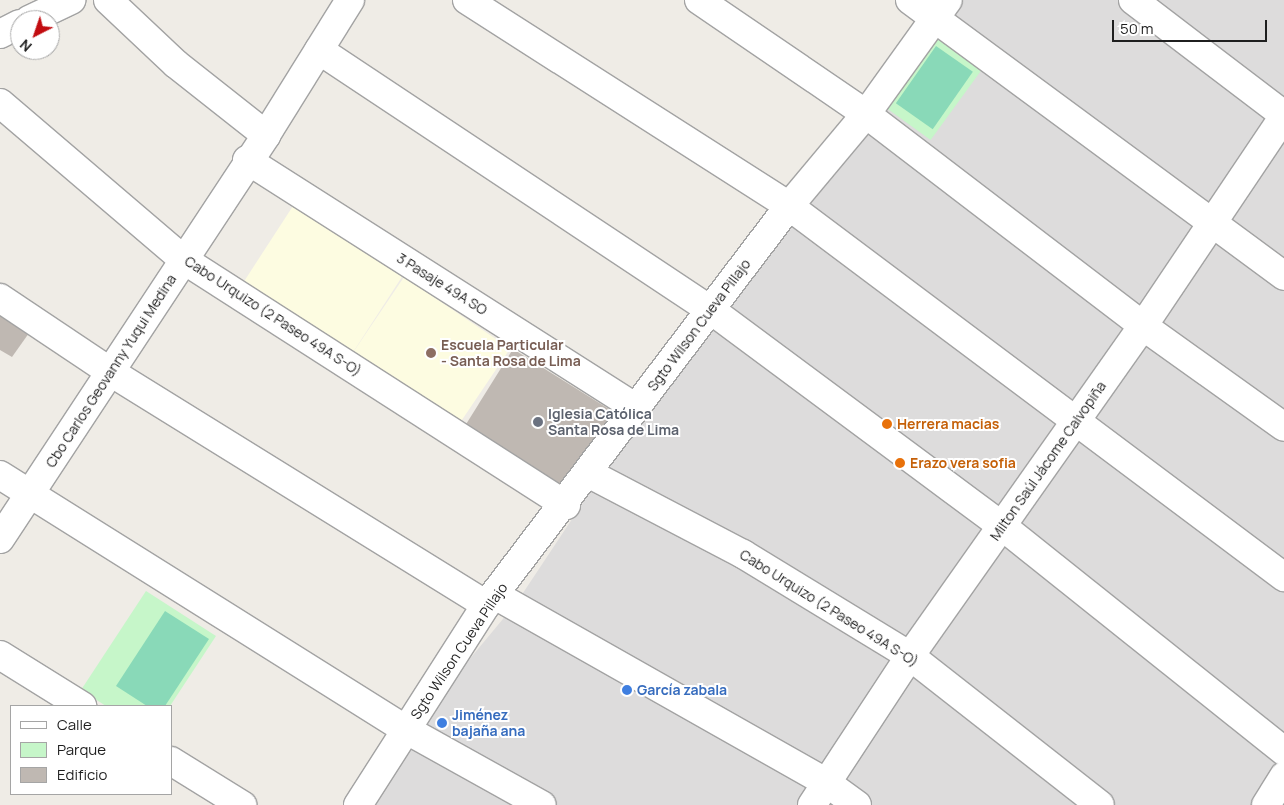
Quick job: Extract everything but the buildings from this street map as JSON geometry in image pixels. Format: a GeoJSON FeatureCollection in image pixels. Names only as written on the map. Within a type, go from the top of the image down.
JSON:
{"type":"FeatureCollection","features":[{"type":"Feature","properties":{"kind":"street"},"geometry":{"type":"LineString","coordinates":[[50,10],[71,0]]}},
{"type":"Feature","properties":{"kind":"street"},"geometry":{"type":"LineString","coordinates":[[108,0],[176,64],[266,134]]}},
{"type":"Feature","properties":{"kind":"street","name":"Cbo Carlos Geovanny Yuqui Medina"},"geometry":{"type":"LineString","coordinates":[[0,539],[184,260],[247,160],[266,134],[350,0]]}},
{"type":"Feature","properties":{"kind":"street"},"geometry":{"type":"LineString","coordinates":[[467,0],[789,206],[1284,577]]}},
{"type":"Feature","properties":{"kind":"street"},"geometry":{"type":"LineString","coordinates":[[699,0],[866,114],[1143,326],[1284,427]]}},
{"type":"Feature","properties":{"kind":"street"},"geometry":{"type":"LineString","coordinates":[[910,0],[941,10],[1284,276]]}},
{"type":"Feature","properties":{"kind":"street"},"geometry":{"type":"LineString","coordinates":[[1133,0],[1284,116]]}},
{"type":"Feature","properties":{"kind":"street","name":"Sgto Wilson Cueva Pillajo"},"geometry":{"type":"LineString","coordinates":[[358,805],[490,600],[566,505],[789,206],[866,114],[941,10]]}},
{"type":"Feature","properties":{"kind":"street"},"geometry":{"type":"LineString","coordinates":[[319,50],[711,310],[1002,526],[1284,751]]}},
{"type":"Feature","properties":{"kind":"street","name":"Cabo Urquizo (2 Paseo 49A S-O)"},"geometry":{"type":"LineString","coordinates":[[0,103],[184,260],[566,505]]}},
{"type":"Feature","properties":{"kind":"street","name":"Milton Saúl Jácome Calvopiña"},"geometry":{"type":"LineString","coordinates":[[819,794],[910,656],[1143,326],[1284,116]]}},
{"type":"Feature","properties":{"kind":"street","name":"3 Pasaje 49A SO"},"geometry":{"type":"LineString","coordinates":[[247,160],[637,408]]}},
{"type":"Feature","properties":{"kind":"street"},"geometry":{"type":"LineString","coordinates":[[0,298],[109,371],[490,600],[819,794],[857,805]]}},
{"type":"Feature","properties":{"kind":"street","name":"Cabo Urquizo (2 Paseo 49A S-O)"},"geometry":{"type":"LineString","coordinates":[[588,473],[743,554],[910,656],[1100,805]]}},
{"type":"Feature","properties":{"kind":"street"},"geometry":{"type":"LineString","coordinates":[[0,475],[29,496],[407,730],[542,805]]}},
{"type":"Feature","properties":{"kind":"street"},"geometry":{"type":"LineString","coordinates":[[0,655],[80,705]]}},
{"type":"Feature","properties":{"kind":"street"},"geometry":{"type":"LineString","coordinates":[[172,762],[242,805]]}},
{"type":"Feature","properties":{"kind":"shaded area"},"geometry":{"type":"Polygon","coordinates":[[[954,0],[1284,0],[1284,101],[799,805],[373,805],[419,720],[517,602],[604,471],[954,0]]]}},
{"type":"Feature","properties":{"kind":"shaded area"},"geometry":{"type":"Polygon","coordinates":[[[1284,143],[1284,805],[823,805],[1084,428],[1284,143]]]}},
{"type":"Feature","properties":{"kind":"shaded area"},"geometry":{"type":"Polygon","coordinates":[[[293,206],[402,277],[349,359],[240,288],[293,206]]]}},
{"type":"Feature","properties":{"kind":"shaded area","name":"Escuela Particular - Santa Rosa de Lima"},"geometry":{"type":"Polygon","coordinates":[[[404,277],[510,349],[455,430],[349,358],[404,277]]]}},
{"type":"Feature","properties":{"kind":"green space"},"geometry":{"type":"Polygon","coordinates":[[[934,35],[982,70],[931,140],[883,105],[934,35]]]}},
{"type":"Feature","properties":{"kind":"green space"},"geometry":{"type":"Polygon","coordinates":[[[936,46],[973,72],[933,129],[896,103],[936,46]]]}},
{"type":"Feature","properties":{"kind":"green space"},"geometry":{"type":"Polygon","coordinates":[[[146,591],[216,636],[171,705],[104,705],[81,690],[146,591]]]}},
{"type":"Feature","properties":{"kind":"green space"},"geometry":{"type":"Polygon","coordinates":[[[165,611],[209,639],[166,705],[145,705],[116,686],[165,611]]]}},
{"type":"Feature","properties":{"kind":"place","name":"Escuela Particular - Santa Rosa de Lima"},"geometry":{"type":"Point","coordinates":[431,353]}},
{"type":"Feature","properties":{"kind":"place","name":"Iglesia Católica Santa Rosa de Lima"},"geometry":{"type":"Point","coordinates":[538,422]}},
{"type":"Feature","properties":{"kind":"place","name":"Herrera macias"},"geometry":{"type":"Point","coordinates":[887,424]}},
{"type":"Feature","properties":{"kind":"place","name":"Erazo vera sofia"},"geometry":{"type":"Point","coordinates":[900,463]}},
{"type":"Feature","properties":{"kind":"place","name":"García zabala"},"geometry":{"type":"Point","coordinates":[627,690]}},
{"type":"Feature","properties":{"kind":"place","name":"Jiménez bajaña ana"},"geometry":{"type":"Point","coordinates":[442,723]}}]}
